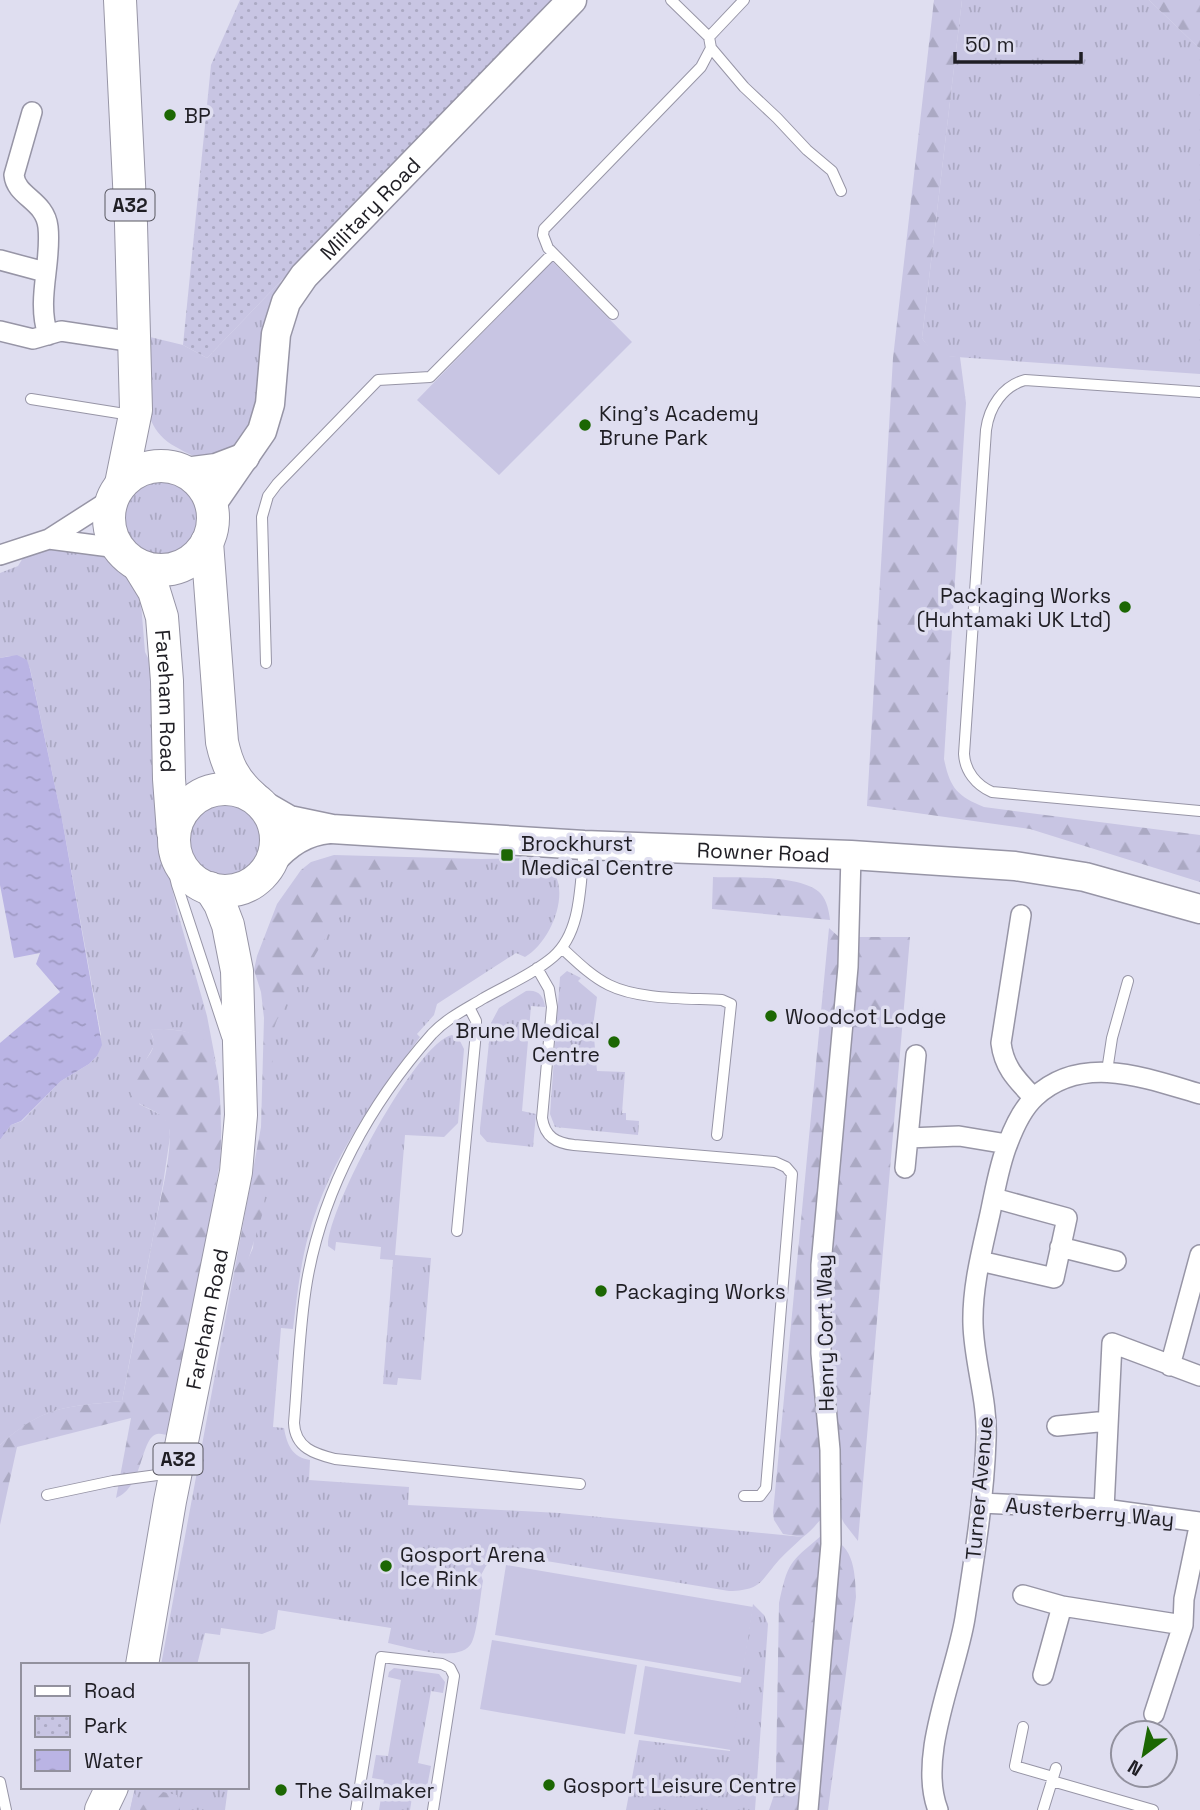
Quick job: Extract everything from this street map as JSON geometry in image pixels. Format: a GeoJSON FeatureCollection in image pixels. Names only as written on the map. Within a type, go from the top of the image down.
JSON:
{"type":"FeatureCollection","features":[{"type":"Feature","properties":{"kind":"main road","name":"A32"},"geometry":{"type":"LineString","coordinates":[[117,491],[135,413],[131,224],[120,0]]}},
{"type":"Feature","properties":{"kind":"main road","name":"Military Road"},"geometry":{"type":"LineString","coordinates":[[211,505],[262,431],[270,404],[276,334],[286,302],[304,276],[572,0]]}},
{"type":"Feature","properties":{"kind":"main road","name":"A32"},"geometry":{"type":"LineString","coordinates":[[135,413],[175,469]]}},
{"type":"Feature","properties":{"kind":"main road"},"geometry":{"type":"LineString","coordinates":[[175,469],[201,486],[211,505],[213,524],[207,542],[198,555],[184,565],[169,570],[153,570],[128,556],[111,533],[109,515],[117,491],[141,470],[175,469],[216,468],[245,457]]}},
{"type":"Feature","properties":{"kind":"main road"},"geometry":{"type":"LineString","coordinates":[[207,542],[222,741],[226,760],[234,778],[257,801],[271,818],[275,847],[270,864],[255,881],[238,889],[210,888],[196,881],[184,870],[177,856],[174,841],[180,815],[200,795],[226,789],[257,801]]}},
{"type":"Feature","properties":{"kind":"main road","name":"Fareham Road"},"geometry":{"type":"LineString","coordinates":[[128,556],[153,591],[162,617],[174,841]]}},
{"type":"Feature","properties":{"kind":"main road","name":"Rowner Road"},"geometry":{"type":"LineString","coordinates":[[257,801],[289,820],[332,829],[584,845],[1005,864],[1057,871],[1197,908]]}},
{"type":"Feature","properties":{"kind":"main road","name":"Rowner Road"},"geometry":{"type":"LineString","coordinates":[[270,864],[280,851],[293,842],[313,832],[332,829]]}},
{"type":"Feature","properties":{"kind":"main road","name":"Fareham Road"},"geometry":{"type":"LineString","coordinates":[[237,971],[246,919],[270,864]]}},
{"type":"Feature","properties":{"kind":"main road","name":"Fareham Road"},"geometry":{"type":"LineString","coordinates":[[142,1663],[176,1473],[236,1172],[242,1115],[237,971],[228,925],[210,888]]}},
{"type":"Feature","properties":{"kind":"main road"},"geometry":{"type":"LineString","coordinates":[[101,1810],[112,1789]]}},
{"type":"Feature","properties":{"kind":"main road"},"geometry":{"type":"LineString","coordinates":[[110,1810],[113,1789]]}},
{"type":"Feature","properties":{"kind":"street"},"geometry":{"type":"LineString","coordinates":[[33,111],[14,175],[19,188],[38,204],[48,228],[43,313],[48,335]]}},
{"type":"Feature","properties":{"kind":"street"},"geometry":{"type":"LineString","coordinates":[[0,260],[45,272]]}},
{"type":"Feature","properties":{"kind":"street"},"geometry":{"type":"LineString","coordinates":[[0,331],[33,339],[61,331],[134,342]]}},
{"type":"Feature","properties":{"kind":"street"},"geometry":{"type":"LineString","coordinates":[[0,555],[49,539],[117,491]]}},
{"type":"Feature","properties":{"kind":"street"},"geometry":{"type":"LineString","coordinates":[[49,539],[128,556]]}},
{"type":"Feature","properties":{"kind":"street","name":"Henry Cort Way"},"geometry":{"type":"LineString","coordinates":[[808,1810],[831,1544],[830,1450],[821,1353],[821,1265],[848,967],[851,855]]}},
{"type":"Feature","properties":{"kind":"street"},"geometry":{"type":"LineString","coordinates":[[1021,915],[1001,1044],[1003,1059],[1011,1074],[1034,1098]]}},
{"type":"Feature","properties":{"kind":"street"},"geometry":{"type":"LineString","coordinates":[[905,1168],[916,1055]]}},
{"type":"Feature","properties":{"kind":"street","name":"Turner Avenue"},"geometry":{"type":"LineString","coordinates":[[938,1810],[932,1780],[933,1751],[964,1627],[981,1503],[986,1440],[986,1407],[973,1325],[974,1296],[993,1198],[1007,1144],[1020,1115],[1034,1098],[1054,1083],[1078,1073],[1107,1072],[1145,1078],[1200,1094]]}},
{"type":"Feature","properties":{"kind":"street"},"geometry":{"type":"LineString","coordinates":[[908,1139],[959,1136],[1007,1144]]}},
{"type":"Feature","properties":{"kind":"street"},"geometry":{"type":"LineString","coordinates":[[980,1261],[1054,1279],[1067,1218],[993,1198]]}},
{"type":"Feature","properties":{"kind":"street"},"geometry":{"type":"LineString","coordinates":[[1060,1247],[1116,1261]]}},
{"type":"Feature","properties":{"kind":"street"},"geometry":{"type":"LineString","coordinates":[[1170,1366],[1200,1255]]}},
{"type":"Feature","properties":{"kind":"street"},"geometry":{"type":"LineString","coordinates":[[1104,1509],[1112,1343],[1200,1376]]}},
{"type":"Feature","properties":{"kind":"street"},"geometry":{"type":"LineString","coordinates":[[1057,1426],[1108,1421]]}},
{"type":"Feature","properties":{"kind":"street","name":"Austerberry Way"},"geometry":{"type":"LineString","coordinates":[[981,1503],[1104,1509],[1200,1522]]}},
{"type":"Feature","properties":{"kind":"street"},"geometry":{"type":"LineString","coordinates":[[1154,1714],[1183,1625],[1184,1599],[1200,1522]]}},
{"type":"Feature","properties":{"kind":"street"},"geometry":{"type":"LineString","coordinates":[[1023,1595],[1062,1606],[1183,1625]]}},
{"type":"Feature","properties":{"kind":"street"},"geometry":{"type":"LineString","coordinates":[[1044,1675],[1062,1606]]}},
{"type":"Feature","properties":{"kind":"lane"},"geometry":{"type":"LineString","coordinates":[[671,0],[710,42],[744,87],[832,171],[841,191]]}},
{"type":"Feature","properties":{"kind":"lane"},"geometry":{"type":"LineString","coordinates":[[613,314],[548,248],[542,235],[546,225],[701,67],[710,42],[744,0]]}},
{"type":"Feature","properties":{"kind":"lane"},"geometry":{"type":"LineString","coordinates":[[266,663],[262,517],[268,496],[378,380],[430,377],[553,253]]}},
{"type":"Feature","properties":{"kind":"lane"},"geometry":{"type":"LineString","coordinates":[[1200,392],[1025,380],[1012,385],[995,404],[986,430],[964,754],[965,764],[972,775],[981,786],[992,792],[1200,811]]}},
{"type":"Feature","properties":{"kind":"lane"},"geometry":{"type":"LineString","coordinates":[[31,399],[135,413]]}},
{"type":"Feature","properties":{"kind":"lane"},"geometry":{"type":"LineString","coordinates":[[169,779],[169,841],[173,871],[240,1081]]}},
{"type":"Feature","properties":{"kind":"lane"},"geometry":{"type":"LineString","coordinates":[[580,1484],[335,1459],[305,1448],[295,1433],[307,1280],[333,1190],[357,1138],[383,1098],[434,1032],[450,1018],[537,968],[562,948],[574,920],[584,845]]}},
{"type":"Feature","properties":{"kind":"lane"},"geometry":{"type":"LineString","coordinates":[[562,948],[585,969],[615,988],[651,995],[722,1000],[731,1004],[717,1135]]}},
{"type":"Feature","properties":{"kind":"lane"},"geometry":{"type":"LineString","coordinates":[[537,968],[549,989],[551,1001],[542,1118],[550,1137],[574,1146],[775,1162],[786,1167],[792,1174],[766,1489],[760,1496],[744,1496]]}},
{"type":"Feature","properties":{"kind":"lane"},"geometry":{"type":"LineString","coordinates":[[1107,1072],[1112,1038],[1128,981]]}},
{"type":"Feature","properties":{"kind":"lane"},"geometry":{"type":"LineString","coordinates":[[457,1231],[476,1032],[469,1007]]}},
{"type":"Feature","properties":{"kind":"lane"},"geometry":{"type":"LineString","coordinates":[[47,1494],[113,1480],[176,1473]]}},
{"type":"Feature","properties":{"kind":"lane"},"geometry":{"type":"LineString","coordinates":[[356,1810],[381,1657],[442,1664],[450,1668],[454,1675],[433,1810]]}},
{"type":"Feature","properties":{"kind":"lane"},"geometry":{"type":"LineString","coordinates":[[1023,1727],[1015,1766],[1054,1775],[1153,1810]]}},
{"type":"Feature","properties":{"kind":"lane"},"geometry":{"type":"LineString","coordinates":[[1043,1810],[1054,1775]]}},
{"type":"Feature","properties":{"kind":"lane"},"geometry":{"type":"LineString","coordinates":[[0,1782],[6,1810]]}},
{"type":"Feature","properties":{"kind":"green space"},"geometry":{"type":"Polygon","coordinates":[[[240,0],[551,0],[207,358],[183,345],[211,65],[240,0]]]}},
{"type":"Feature","properties":{"kind":"green space"},"geometry":{"type":"Polygon","coordinates":[[[934,0],[962,0],[922,338],[938,353],[960,357],[966,403],[944,759],[946,769],[952,784],[961,795],[984,807],[1200,835],[1200,882],[1030,829],[867,806],[893,358],[934,0]]]}},
{"type":"Feature","properties":{"kind":"green space"},"geometry":{"type":"Polygon","coordinates":[[[962,0],[1149,0],[1200,49],[1200,374],[942,356],[931,351],[922,338],[962,0]]]}},
{"type":"Feature","properties":{"kind":"green space"},"geometry":{"type":"Polygon","coordinates":[[[1149,0],[1200,0],[1200,49],[1149,0]]]}},
{"type":"Feature","properties":{"kind":"green space"},"geometry":{"type":"Polygon","coordinates":[[[552,261],[632,342],[499,475],[417,400],[552,261]]]}},
{"type":"Feature","properties":{"kind":"green space"},"geometry":{"type":"Polygon","coordinates":[[[281,281],[276,296],[261,407],[234,451],[201,457],[176,447],[154,426],[148,412],[145,383],[150,337],[183,345],[207,358],[281,281]]]}},
{"type":"Feature","properties":{"kind":"green space"},"geometry":{"type":"Polygon","coordinates":[[[154,482],[168,482],[182,488],[192,498],[198,519],[196,533],[182,550],[168,556],[154,556],[140,550],[130,540],[124,526],[124,512],[130,498],[140,488],[154,482]]]}},
{"type":"Feature","properties":{"kind":"green space"},"geometry":{"type":"Polygon","coordinates":[[[54,549],[101,555],[123,569],[140,591],[145,652],[157,676],[164,853],[207,1016],[216,1063],[206,1044],[190,1033],[150,1030],[155,1044],[146,1060],[139,1104],[163,1116],[169,1125],[170,1137],[122,1401],[57,1410],[30,1422],[0,1445],[0,1140],[11,1125],[22,1121],[61,1081],[97,1056],[101,1035],[62,819],[30,668],[18,657],[0,658],[0,573],[18,566],[26,553],[54,549]]]}},
{"type":"Feature","properties":{"kind":"green space"},"geometry":{"type":"Polygon","coordinates":[[[222,802],[236,805],[249,813],[257,826],[260,840],[257,854],[249,867],[236,875],[222,878],[208,875],[195,867],[187,854],[184,840],[187,826],[195,813],[208,805],[222,802]]]}},
{"type":"Feature","properties":{"kind":"green space"},"geometry":{"type":"Polygon","coordinates":[[[334,855],[481,859],[476,868],[470,870],[395,874],[380,880],[339,918],[330,930],[277,1020],[274,1028],[268,1171],[263,1212],[241,1283],[229,1300],[261,1127],[264,1018],[261,992],[254,970],[257,956],[277,904],[301,870],[311,862],[334,855]]]}},
{"type":"Feature","properties":{"kind":"green space"},"geometry":{"type":"Polygon","coordinates":[[[529,858],[545,864],[555,874],[559,888],[554,920],[536,948],[525,957],[516,953],[437,1004],[434,1015],[417,1034],[420,1037],[341,1155],[309,1233],[293,1329],[281,1328],[273,1427],[284,1428],[291,1449],[310,1460],[309,1480],[409,1487],[408,1505],[559,1513],[803,1537],[754,1587],[729,1591],[498,1553],[491,1557],[481,1575],[483,1581],[472,1642],[466,1649],[457,1652],[434,1653],[388,1643],[391,1628],[278,1610],[275,1629],[262,1634],[221,1628],[220,1635],[205,1633],[198,1663],[161,1663],[229,1300],[253,1248],[271,1020],[336,914],[382,872],[481,859],[529,858]]]}},
{"type":"Feature","properties":{"kind":"green space"},"geometry":{"type":"Polygon","coordinates":[[[713,877],[770,878],[800,883],[821,894],[830,920],[712,909],[713,877]]]}},
{"type":"Feature","properties":{"kind":"green space"},"geometry":{"type":"Polygon","coordinates":[[[829,928],[839,937],[910,937],[858,1541],[836,1507],[803,1537],[783,1534],[774,1520],[773,1513],[829,928]]]}},
{"type":"Feature","properties":{"kind":"green space"},"geometry":{"type":"Polygon","coordinates":[[[567,971],[581,978],[578,981],[597,997],[593,1026],[597,1071],[625,1072],[622,1113],[626,1113],[626,1120],[639,1121],[638,1135],[555,1127],[550,1114],[560,977],[567,971]]]}},
{"type":"Feature","properties":{"kind":"green space"},"geometry":{"type":"Polygon","coordinates":[[[526,991],[540,994],[545,1007],[531,1006],[522,1111],[536,1114],[533,1147],[487,1142],[480,1134],[491,1023],[499,1008],[526,991]]]}},
{"type":"Feature","properties":{"kind":"green space"},"geometry":{"type":"Polygon","coordinates":[[[164,1029],[196,1035],[205,1040],[211,1049],[218,1079],[221,1117],[220,1162],[179,1394],[168,1435],[158,1434],[152,1437],[132,1484],[116,1498],[131,1418],[17,1447],[0,1525],[0,1445],[30,1422],[56,1410],[122,1401],[166,1172],[170,1136],[168,1125],[163,1118],[135,1101],[130,1086],[136,1072],[151,1052],[153,1038],[149,1030],[164,1029]]]}},
{"type":"Feature","properties":{"kind":"green space"},"geometry":{"type":"Polygon","coordinates":[[[452,1035],[460,1041],[464,1049],[458,1123],[444,1137],[405,1135],[395,1255],[431,1258],[421,1380],[398,1378],[397,1385],[383,1384],[393,1260],[380,1259],[381,1247],[336,1242],[335,1251],[328,1246],[342,1198],[376,1129],[418,1065],[437,1044],[452,1035]]]}},
{"type":"Feature","properties":{"kind":"green space"},"geometry":{"type":"Polygon","coordinates":[[[821,1536],[840,1543],[851,1558],[856,1597],[828,1810],[769,1810],[775,1792],[776,1772],[779,1603],[791,1564],[821,1536]]]}},
{"type":"Feature","properties":{"kind":"green space"},"geometry":{"type":"Polygon","coordinates":[[[506,1565],[753,1607],[742,1677],[495,1635],[506,1565]]]}},
{"type":"Feature","properties":{"kind":"green space"},"geometry":{"type":"Polygon","coordinates":[[[753,1604],[764,1615],[768,1624],[755,1810],[626,1810],[639,1740],[730,1751],[753,1604]]]}},
{"type":"Feature","properties":{"kind":"green space"},"geometry":{"type":"Polygon","coordinates":[[[492,1640],[637,1665],[625,1734],[480,1709],[492,1640]]]}},
{"type":"Feature","properties":{"kind":"green space"},"geometry":{"type":"Polygon","coordinates":[[[645,1666],[742,1683],[731,1750],[634,1734],[645,1666]]]}},
{"type":"Feature","properties":{"kind":"green space"},"geometry":{"type":"Polygon","coordinates":[[[394,1668],[439,1674],[445,1682],[443,1693],[431,1691],[418,1763],[431,1766],[427,1787],[414,1785],[410,1810],[379,1810],[384,1780],[372,1778],[376,1755],[388,1756],[401,1680],[388,1677],[394,1668]]]}},
{"type":"Feature","properties":{"kind":"green space"},"geometry":{"type":"Polygon","coordinates":[[[135,1789],[228,1789],[225,1810],[130,1810],[135,1789]]]}},
{"type":"Feature","properties":{"kind":"green space"},"geometry":{"type":"Polygon","coordinates":[[[163,1792],[177,1795],[180,1810],[130,1810],[134,1793],[149,1807],[163,1792]]]}},
{"type":"Feature","properties":{"kind":"water"},"geometry":{"type":"Polygon","coordinates":[[[17,655],[27,660],[30,669],[62,819],[102,1045],[89,1064],[61,1081],[21,1121],[11,1125],[0,1140],[0,1043],[60,992],[36,964],[40,953],[14,958],[0,885],[0,658],[17,655]]]}},
{"type":"Feature","properties":{"kind":"place","name":"BP"},"geometry":{"type":"Point","coordinates":[170,115]}},
{"type":"Feature","properties":{"kind":"place","name":"King's Academy Brune Park"},"geometry":{"type":"Point","coordinates":[585,425]}},
{"type":"Feature","properties":{"kind":"place","name":"Packaging Works (Huhtamaki UK Ltd)"},"geometry":{"type":"Point","coordinates":[1125,607]}},
{"type":"Feature","properties":{"kind":"place","name":"Brockhurst Medical Centre"},"geometry":{"type":"Point","coordinates":[507,855]}},
{"type":"Feature","properties":{"kind":"place","name":"Woodcot Lodge"},"geometry":{"type":"Point","coordinates":[771,1016]}},
{"type":"Feature","properties":{"kind":"place","name":"Brune Medical Centre"},"geometry":{"type":"Point","coordinates":[614,1042]}},
{"type":"Feature","properties":{"kind":"place","name":"Packaging Works"},"geometry":{"type":"Point","coordinates":[601,1291]}},
{"type":"Feature","properties":{"kind":"place","name":"Gosport Arena Ice Rink"},"geometry":{"type":"Point","coordinates":[386,1566]}},
{"type":"Feature","properties":{"kind":"place","name":"Gosport Leisure Centre"},"geometry":{"type":"Point","coordinates":[549,1785]}},
{"type":"Feature","properties":{"kind":"place","name":"The Sailmaker"},"geometry":{"type":"Point","coordinates":[281,1790]}}]}
